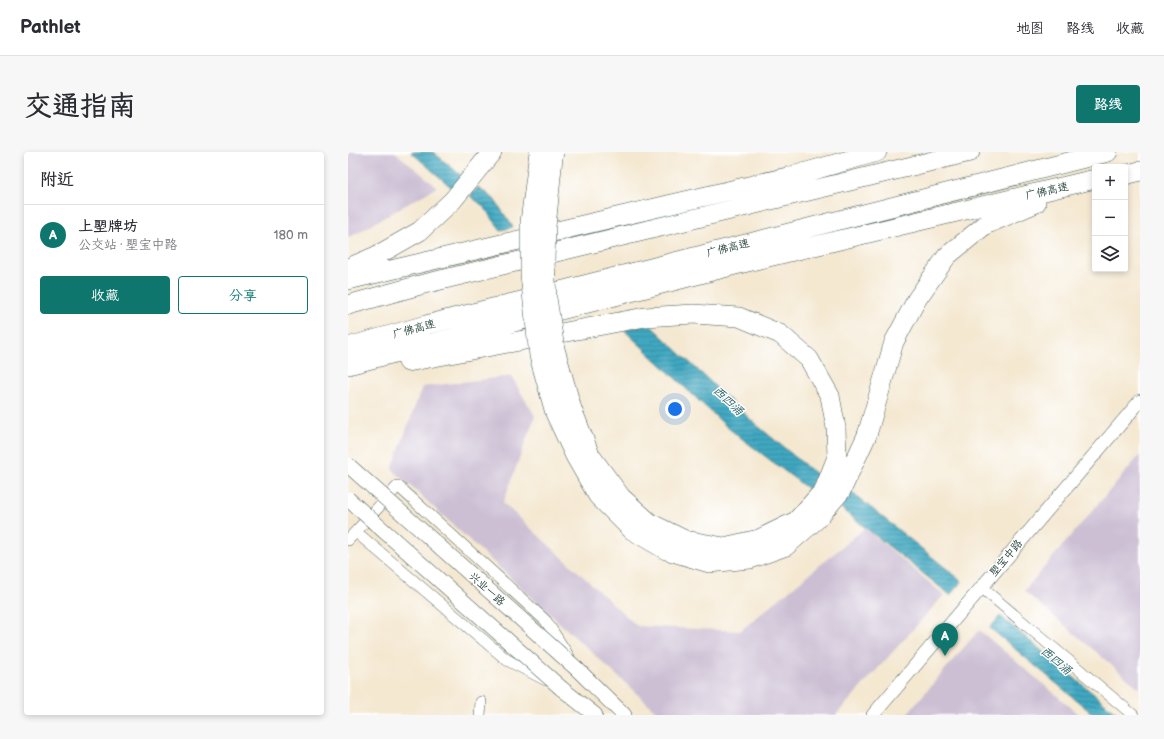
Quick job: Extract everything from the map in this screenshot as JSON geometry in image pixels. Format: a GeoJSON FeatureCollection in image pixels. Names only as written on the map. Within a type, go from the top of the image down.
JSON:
{"type":"FeatureCollection","features":[{"type":"Feature","properties":{"kind":"highway"},"geometry":{"type":"LineString","coordinates":[[348,268],[376,256],[420,231],[454,200],[492,152]]}},
{"type":"Feature","properties":{"kind":"highway"},"geometry":{"type":"LineString","coordinates":[[539,152],[530,222],[530,275],[539,356],[555,413],[575,456],[598,496],[632,530],[666,550],[709,563],[750,559],[786,546],[816,520],[842,492],[867,435],[894,342],[917,299],[947,256],[985,225],[1042,200],[1092,185]]}},
{"type":"Feature","properties":{"kind":"highway"},"geometry":{"type":"LineString","coordinates":[[348,374],[645,317],[693,314],[738,317],[780,334],[809,359],[830,396],[836,428],[836,457],[824,490],[796,521],[759,538],[724,547],[685,540],[650,523],[621,497],[590,455],[572,409],[555,349],[547,298],[545,262],[546,227],[552,157],[554,152]]}},
{"type":"Feature","properties":{"kind":"highway"},"geometry":{"type":"LineString","coordinates":[[348,280],[788,177],[877,152]]}},
{"type":"Feature","properties":{"kind":"highway"},"geometry":{"type":"LineString","coordinates":[[348,305],[428,283],[970,152]]}},
{"type":"Feature","properties":{"kind":"highway","name":"广佛高速"},"geometry":{"type":"LineString","coordinates":[[348,347],[434,323],[1108,152]]}},
{"type":"Feature","properties":{"kind":"highway"},"geometry":{"type":"LineString","coordinates":[[1128,172],[1140,170]]}},
{"type":"Feature","properties":{"kind":"highway"},"geometry":{"type":"LineString","coordinates":[[1128,174],[1140,170]]}},
{"type":"Feature","properties":{"kind":"highway","name":"广佛高速"},"geometry":{"type":"LineString","coordinates":[[348,365],[739,264],[1092,181]]}},
{"type":"Feature","properties":{"kind":"main road","name":"兴业一路"},"geometry":{"type":"LineString","coordinates":[[348,465],[577,670],[624,715]]}},
{"type":"Feature","properties":{"kind":"main road"},"geometry":{"type":"LineString","coordinates":[[348,499],[560,688],[595,715]]}},
{"type":"Feature","properties":{"kind":"street","name":"塱宝中路"},"geometry":{"type":"LineString","coordinates":[[874,715],[1140,401]]}},
{"type":"Feature","properties":{"kind":"street"},"geometry":{"type":"LineString","coordinates":[[348,540],[398,486],[546,621],[577,670]]}},
{"type":"Feature","properties":{"kind":"street"},"geometry":{"type":"LineString","coordinates":[[356,532],[507,660],[560,688]]}},
{"type":"Feature","properties":{"kind":"street"},"geometry":{"type":"LineString","coordinates":[[981,588],[1133,715]]}},
{"type":"Feature","properties":{"kind":"street"},"geometry":{"type":"LineString","coordinates":[[480,715],[481,702]]}},
{"type":"Feature","properties":{"kind":"shaded area"},"geometry":{"type":"Polygon","coordinates":[[[348,152],[395,152],[437,187],[348,238],[348,152]]]}},
{"type":"Feature","properties":{"kind":"shaded area"},"geometry":{"type":"Polygon","coordinates":[[[511,376],[535,416],[503,503],[637,626],[740,631],[865,528],[944,595],[836,715],[660,715],[392,469],[422,387],[511,376]]]}},
{"type":"Feature","properties":{"kind":"shaded area"},"geometry":{"type":"Polygon","coordinates":[[[1140,455],[1140,689],[1024,591],[1140,455]]]}},
{"type":"Feature","properties":{"kind":"shaded area"},"geometry":{"type":"Polygon","coordinates":[[[979,630],[1080,715],[906,715],[979,630]]]}},
{"type":"Feature","properties":{"kind":"water"},"geometry":{"type":"Polygon","coordinates":[[[411,152],[433,152],[463,177],[452,188],[411,152]]]}},
{"type":"Feature","properties":{"kind":"water"},"geometry":{"type":"Polygon","coordinates":[[[478,187],[494,199],[513,227],[501,230],[482,205],[470,196],[478,187]]]}},
{"type":"Feature","properties":{"kind":"water","name":"西四涌"},"geometry":{"type":"Polygon","coordinates":[[[649,324],[752,421],[817,475],[808,489],[728,428],[624,330],[649,324]]]}},
{"type":"Feature","properties":{"kind":"water"},"geometry":{"type":"Polygon","coordinates":[[[850,491],[962,581],[950,595],[841,508],[850,491]]]}},
{"type":"Feature","properties":{"kind":"water"},"geometry":{"type":"Polygon","coordinates":[[[1000,616],[1119,715],[1094,715],[990,628],[1000,616]]]}},
{"type":"Feature","properties":{"kind":"place","name":"上塱牌坊"},"geometry":{"type":"Point","coordinates":[945,656]}}]}
